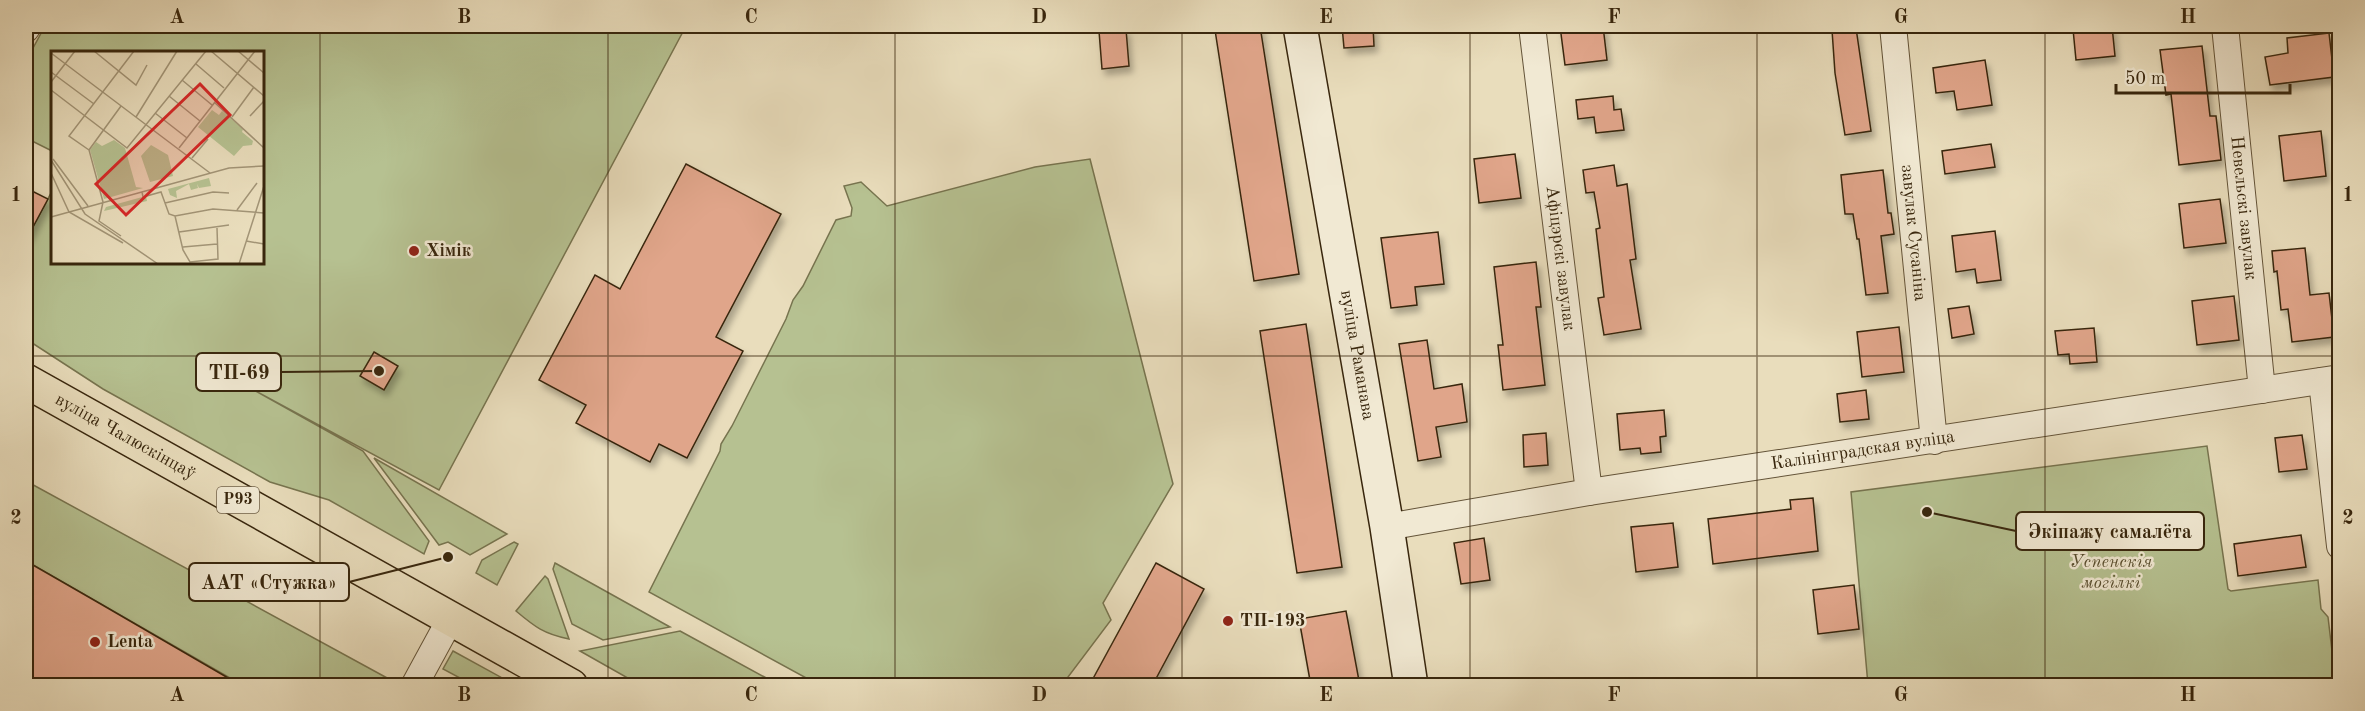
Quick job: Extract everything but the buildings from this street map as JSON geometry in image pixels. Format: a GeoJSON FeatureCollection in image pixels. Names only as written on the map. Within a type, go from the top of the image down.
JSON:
{"type":"FeatureCollection","features":[{"type":"Feature","properties":{"kind":"main road","name":"вуліца Раманава"},"geometry":{"type":"LineString","coordinates":[[1300,26],[1387,526],[1412,686]]}},
{"type":"Feature","properties":{"kind":"main road","name":"вуліца Чалюскінцаў"},"geometry":{"type":"LineString","coordinates":[[26,381],[571,686]]}},
{"type":"Feature","properties":{"kind":"street","name":"Афіцэрскі завулак"},"geometry":{"type":"LineString","coordinates":[[1532,26],[1589,492]]}},
{"type":"Feature","properties":{"kind":"street","name":"завулак Сусаніна"},"geometry":{"type":"LineString","coordinates":[[1893,26],[1934,441]]}},
{"type":"Feature","properties":{"kind":"street","name":"Невельскі завулак"},"geometry":{"type":"LineString","coordinates":[[2225,26],[2262,390]]}},
{"type":"Feature","properties":{"kind":"street","name":"Калінінградская вуліца"},"geometry":{"type":"LineString","coordinates":[[1387,526],[1589,492],[2331,379]]}},
{"type":"Feature","properties":{"kind":"street"},"geometry":{"type":"LineString","coordinates":[[2331,379],[2340,546]]}},
{"type":"Feature","properties":{"kind":"street"},"geometry":{"type":"LineString","coordinates":[[414,686],[452,618]]}},
{"type":"Feature","properties":{"kind":"green space","name":"Хімік"},"geometry":{"type":"Polygon","coordinates":[[[45,26],[686,26],[439,490],[252,389],[363,451],[429,541],[424,554],[329,500],[270,482],[103,389],[26,339],[26,240],[51,193],[51,264],[264,264],[264,51],[51,51],[51,150],[26,138],[26,61],[45,26]]]}},
{"type":"Feature","properties":{"kind":"green space"},"geometry":{"type":"Polygon","coordinates":[[[1090,159],[1173,484],[1103,603],[1111,620],[1062,685],[819,685],[649,592],[720,451],[721,444],[786,319],[793,300],[803,286],[836,220],[851,216],[852,208],[844,186],[861,182],[887,206],[1035,167],[1090,159]]]}},
{"type":"Feature","properties":{"kind":"green space","name":"Успенскія могілкі"},"geometry":{"type":"Polygon","coordinates":[[[2207,446],[2228,589],[2231,591],[2318,580],[2321,609],[2328,617],[2336,685],[1868,685],[1851,492],[2207,446]]]}},
{"type":"Feature","properties":{"kind":"green space"},"geometry":{"type":"Polygon","coordinates":[[[374,458],[507,534],[470,555],[448,542],[439,545],[374,458]]]}},
{"type":"Feature","properties":{"kind":"green space"},"geometry":{"type":"Polygon","coordinates":[[[26,481],[400,685],[242,685],[26,561],[26,481]]]}},
{"type":"Feature","properties":{"kind":"green space"},"geometry":{"type":"Polygon","coordinates":[[[514,542],[518,544],[497,585],[476,573],[482,560],[514,542]]]}},
{"type":"Feature","properties":{"kind":"green space"},"geometry":{"type":"Polygon","coordinates":[[[555,563],[670,627],[603,640],[572,624],[553,569],[555,563]]]}},
{"type":"Feature","properties":{"kind":"green space"},"geometry":{"type":"Polygon","coordinates":[[[545,576],[569,639],[540,629],[516,611],[545,576]]]}},
{"type":"Feature","properties":{"kind":"green space"},"geometry":{"type":"Polygon","coordinates":[[[680,631],[779,685],[640,685],[580,651],[680,631]]]}},
{"type":"Feature","properties":{"kind":"green space"},"geometry":{"type":"Polygon","coordinates":[[[453,651],[515,685],[473,685],[443,669],[453,651]]]}},
{"type":"Feature","properties":{"kind":"place","name":"Хімік"},"geometry":{"type":"Point","coordinates":[414,251]}},
{"type":"Feature","properties":{"kind":"place","name":"ТП-69"},"geometry":{"type":"Point","coordinates":[379,371]}},
{"type":"Feature","properties":{"kind":"place","name":"Экіпажу самалёта"},"geometry":{"type":"Point","coordinates":[1927,512]}},
{"type":"Feature","properties":{"kind":"place","name":"ААТ «Стужка»"},"geometry":{"type":"Point","coordinates":[448,557]}},
{"type":"Feature","properties":{"kind":"place","name":"ТП-193"},"geometry":{"type":"Point","coordinates":[1228,621]}},
{"type":"Feature","properties":{"kind":"place","name":"Lenta"},"geometry":{"type":"Point","coordinates":[95,642]}}]}
